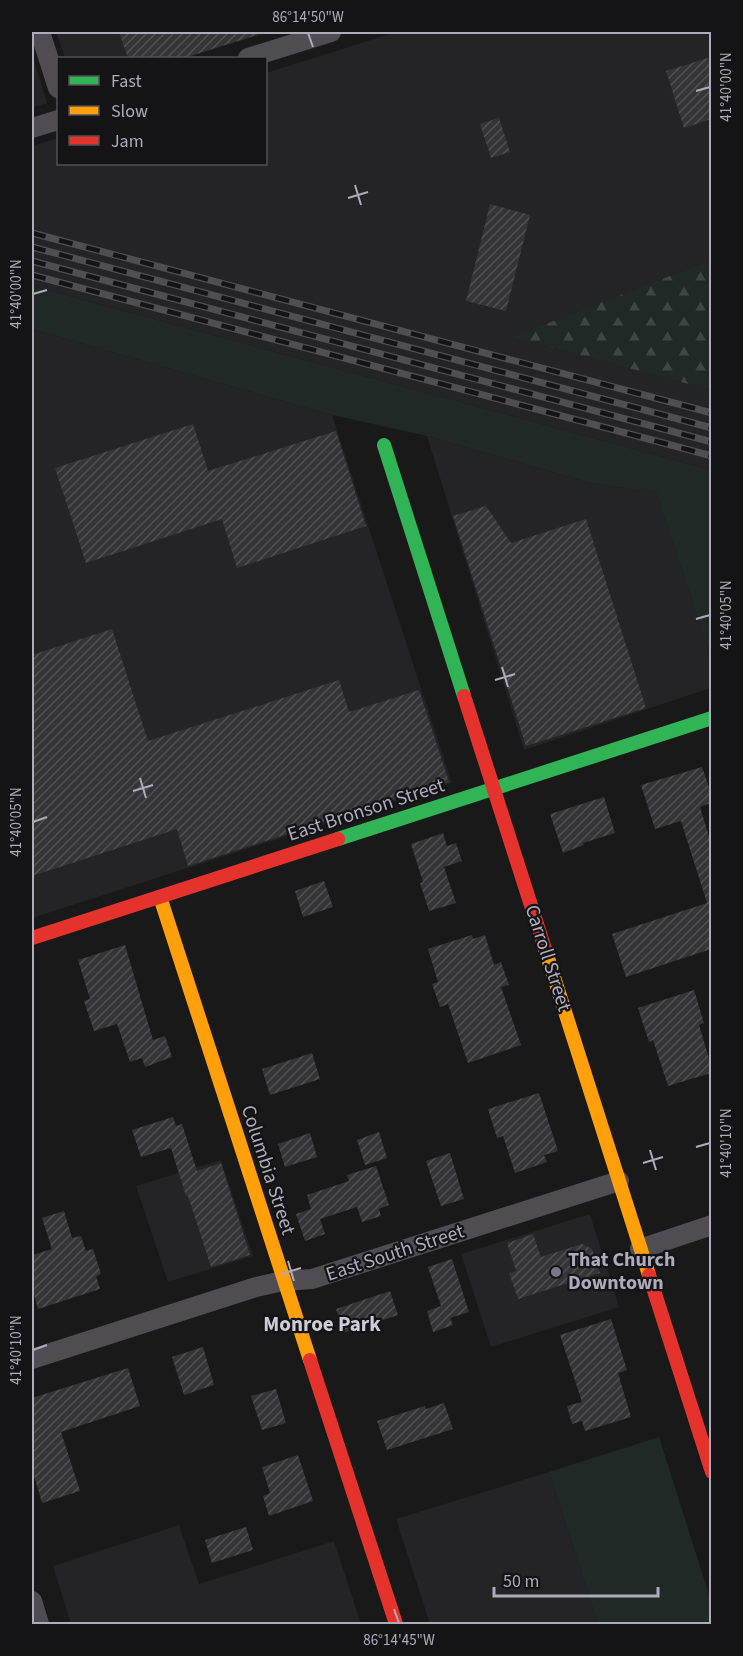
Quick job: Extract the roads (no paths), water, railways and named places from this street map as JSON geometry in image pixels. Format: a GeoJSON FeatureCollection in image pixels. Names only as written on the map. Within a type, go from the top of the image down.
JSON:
{"type":"FeatureCollection","features":[{"type":"Feature","properties":{"kind":"street"},"geometry":{"type":"LineString","coordinates":[[40,32],[57,85]]}},
{"type":"Feature","properties":{"kind":"street"},"geometry":{"type":"LineString","coordinates":[[251,57],[331,32]]}},
{"type":"Feature","properties":{"kind":"street"},"geometry":{"type":"LineString","coordinates":[[32,128],[57,120]]}},
{"type":"Feature","properties":{"kind":"street","name":"Carroll Street"},"geometry":{"type":"LineString","coordinates":[[384,445],[711,1472]]}},
{"type":"Feature","properties":{"kind":"street","name":"East Bronson Street"},"geometry":{"type":"LineString","coordinates":[[32,938],[711,718]]}},
{"type":"Feature","properties":{"kind":"street","name":"Columbia Street"},"geometry":{"type":"LineString","coordinates":[[160,897],[396,1624]]}},
{"type":"Feature","properties":{"kind":"street","name":"East South Street"},"geometry":{"type":"LineString","coordinates":[[32,1359],[256,1287],[283,1281],[312,1279],[619,1181]]}},
{"type":"Feature","properties":{"kind":"street"},"geometry":{"type":"LineString","coordinates":[[640,1249],[711,1225]]}},
{"type":"Feature","properties":{"kind":"street"},"geometry":{"type":"LineString","coordinates":[[32,1602],[39,1624]]}},
{"type":"Feature","properties":{"kind":"railway"},"geometry":{"type":"LineString","coordinates":[[32,233],[712,413]]}},
{"type":"Feature","properties":{"kind":"railway"},"geometry":{"type":"LineString","coordinates":[[32,247],[712,428]]}},
{"type":"Feature","properties":{"kind":"railway"},"geometry":{"type":"LineString","coordinates":[[32,261],[712,442]]}},
{"type":"Feature","properties":{"kind":"railway"},"geometry":{"type":"LineString","coordinates":[[32,275],[712,456]]}},
{"type":"Feature","properties":{"kind":"place","name":"That Church Downtown"},"geometry":{"type":"Point","coordinates":[556,1272]}},
{"type":"Feature","properties":{"kind":"district","name":"Monroe Park"},"geometry":{"type":"Point","coordinates":[322,1324]}}]}
